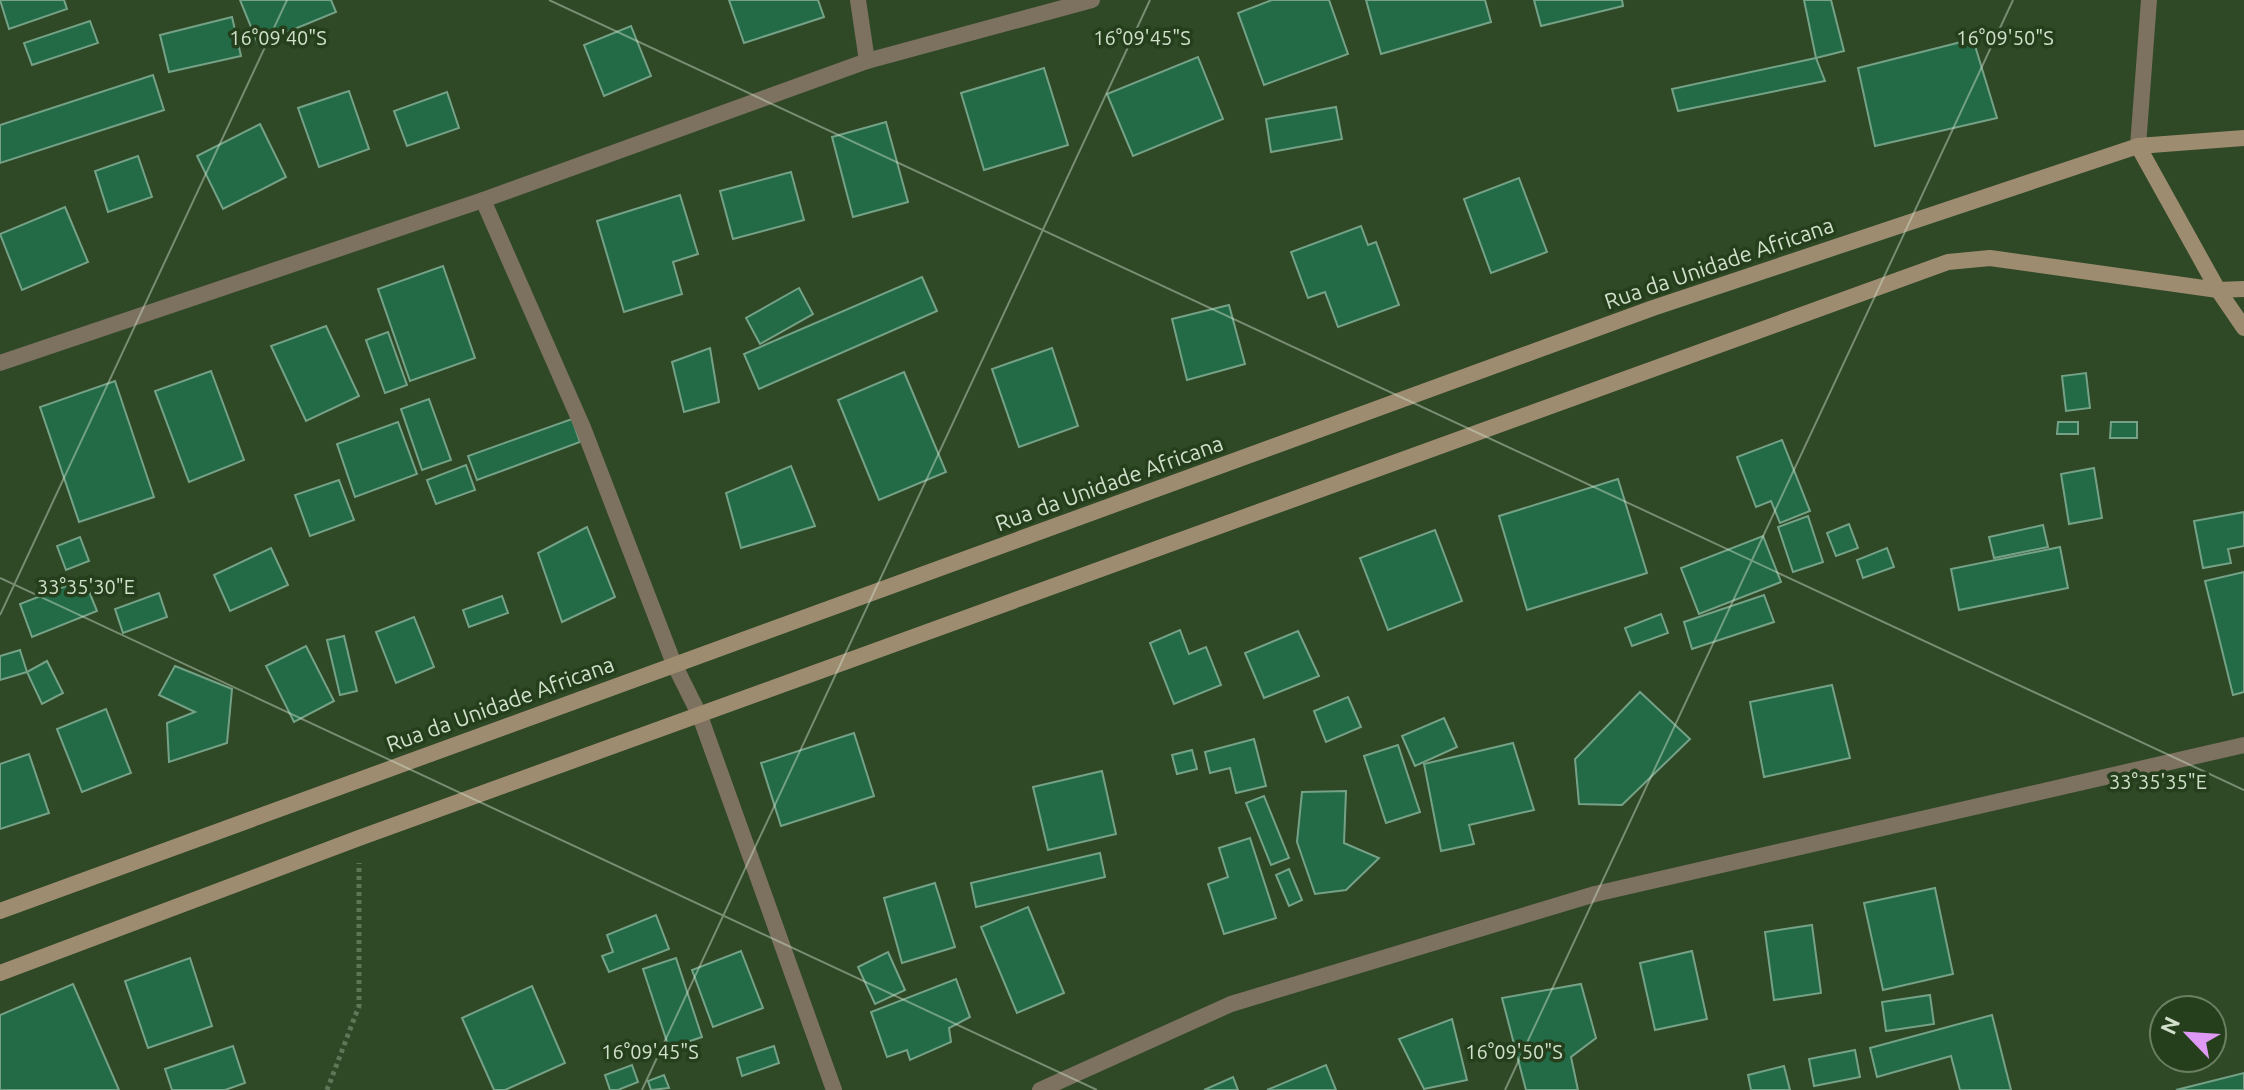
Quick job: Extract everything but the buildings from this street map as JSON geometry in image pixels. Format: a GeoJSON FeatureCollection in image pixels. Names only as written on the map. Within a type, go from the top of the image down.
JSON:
{"type":"FeatureCollection","features":[{"type":"Feature","properties":{"kind":"street"},"geometry":{"type":"LineString","coordinates":[[858,0],[867,61]]}},
{"type":"Feature","properties":{"kind":"street"},"geometry":{"type":"LineString","coordinates":[[0,363],[483,200],[867,61],[1092,0]]}},
{"type":"Feature","properties":{"kind":"street"},"geometry":{"type":"LineString","coordinates":[[2149,0],[2138,146],[2218,290],[2244,328]]}},
{"type":"Feature","properties":{"kind":"street","name":"Rua da Unidade Africana"},"geometry":{"type":"LineString","coordinates":[[0,911],[1653,308],[2138,146],[2244,138]]}},
{"type":"Feature","properties":{"kind":"street"},"geometry":{"type":"LineString","coordinates":[[483,200],[584,430],[674,664],[700,716],[834,1090]]}},
{"type":"Feature","properties":{"kind":"street"},"geometry":{"type":"LineString","coordinates":[[0,973],[359,838],[1948,262],[1990,258],[2218,290],[2244,289]]}},
{"type":"Feature","properties":{"kind":"street"},"geometry":{"type":"LineString","coordinates":[[1040,1090],[1231,1004],[1595,894],[2244,745]]}},
{"type":"Feature","properties":{"kind":"path"},"geometry":{"type":"LineString","coordinates":[[327,1090],[359,1006],[359,838]]}}]}
